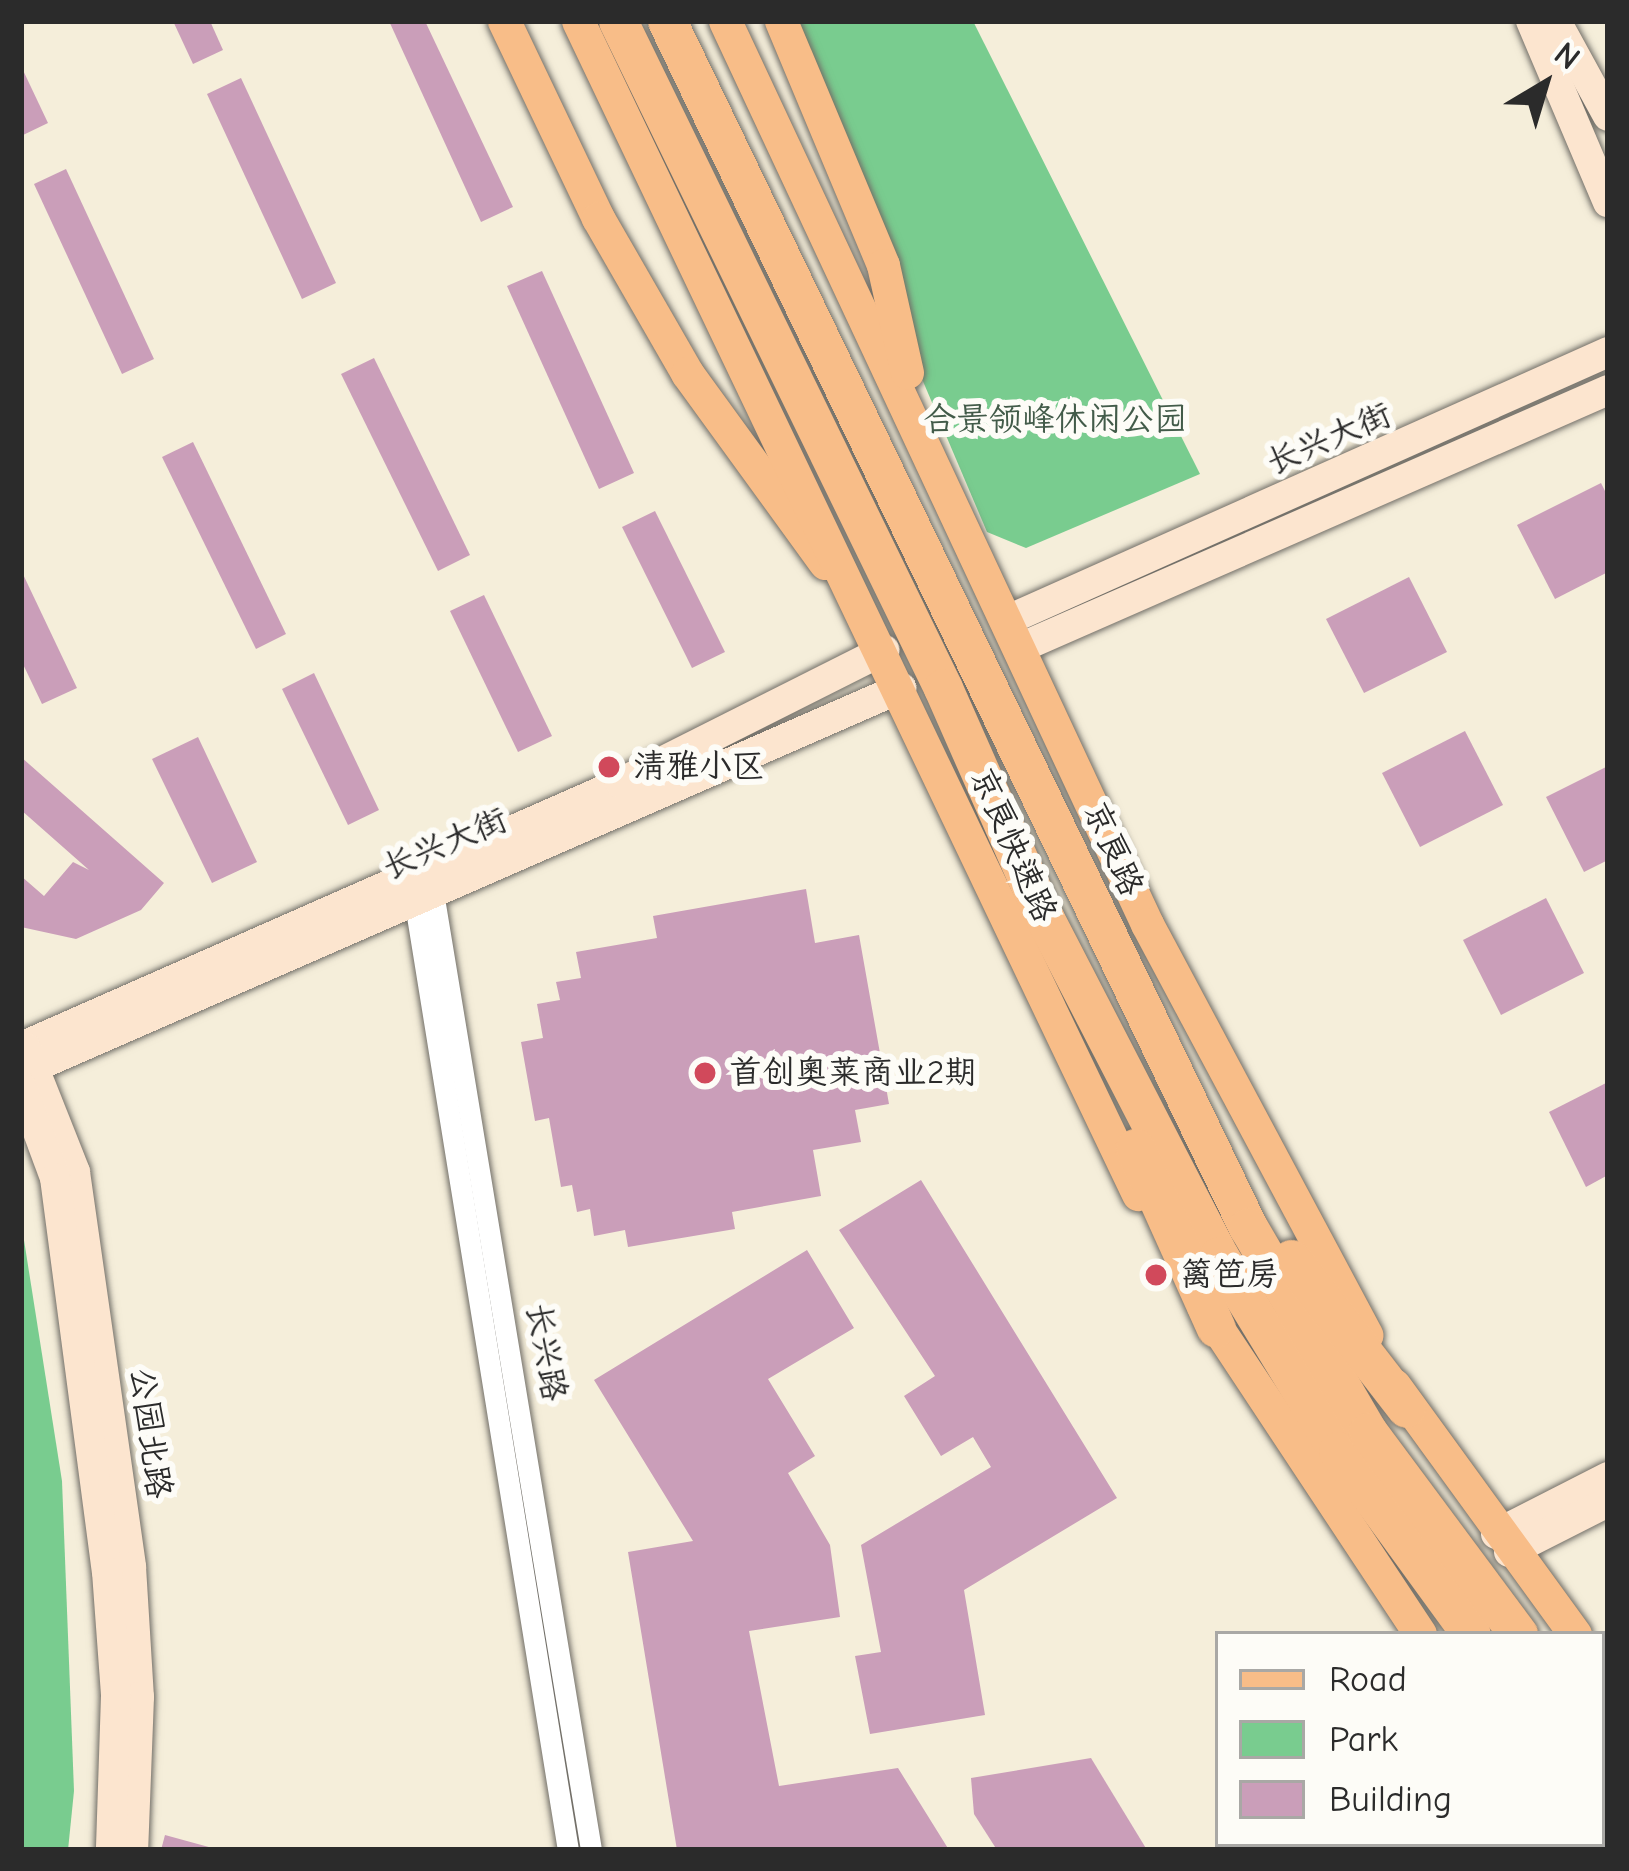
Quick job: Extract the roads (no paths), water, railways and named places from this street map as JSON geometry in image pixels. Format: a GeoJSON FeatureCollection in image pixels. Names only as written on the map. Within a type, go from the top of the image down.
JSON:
{"type":"FeatureCollection","features":[{"type":"Feature","properties":{"kind":"highway","name":"京良快速路"},"geometry":{"type":"LineString","coordinates":[[618,21],[944,688],[1046,920],[1219,1256],[1338,1451],[1469,1631]]}},
{"type":"Feature","properties":{"kind":"highway","name":"京良快速路"},"geometry":{"type":"LineString","coordinates":[[667,21],[1220,1170],[1368,1432],[1516,1631]]}},
{"type":"Feature","properties":{"kind":"highway"},"geometry":{"type":"LineString","coordinates":[[1046,920],[1098,1062],[1216,1328]]}},
{"type":"Feature","properties":{"kind":"highway"},"geometry":{"type":"LineString","coordinates":[[1220,1170],[1406,1408]]}},
{"type":"Feature","properties":{"kind":"main road"},"geometry":{"type":"LineString","coordinates":[[504,21],[598,218],[687,374],[882,644]]}},
{"type":"Feature","properties":{"kind":"main road"},"geometry":{"type":"LineString","coordinates":[[578,21],[882,644],[1082,1089],[1216,1328],[1418,1631]]}},
{"type":"Feature","properties":{"kind":"main road","name":"京良路"},"geometry":{"type":"LineString","coordinates":[[725,21],[1016,633],[1147,924],[1406,1408],[1573,1631]]}},
{"type":"Feature","properties":{"kind":"main road"},"geometry":{"type":"LineString","coordinates":[[781,21],[883,265],[929,448]]}},
{"type":"Feature","properties":{"kind":"street"},"geometry":{"type":"LineString","coordinates":[[1531,21],[1608,202]]}},
{"type":"Feature","properties":{"kind":"street"},"geometry":{"type":"LineString","coordinates":[[1556,21],[1608,116]]}},
{"type":"Feature","properties":{"kind":"street","name":"长兴大街"},"geometry":{"type":"LineString","coordinates":[[1016,633],[1608,352]]}},
{"type":"Feature","properties":{"kind":"street","name":"长兴大街"},"geometry":{"type":"LineString","coordinates":[[1016,633],[1608,390]]}},
{"type":"Feature","properties":{"kind":"street","name":"长兴大街"},"geometry":{"type":"LineString","coordinates":[[24,1059],[421,881],[675,757],[882,644]]}},
{"type":"Feature","properties":{"kind":"street","name":"长兴大街"},"geometry":{"type":"LineString","coordinates":[[421,881],[902,688]]}},
{"type":"Feature","properties":{"kind":"street","name":"长兴路"},"geometry":{"type":"LineString","coordinates":[[421,881],[568,1850]]}},
{"type":"Feature","properties":{"kind":"street","name":"长兴路"},"geometry":{"type":"LineString","coordinates":[[421,881],[591,1850]]}},
{"type":"Feature","properties":{"kind":"street","name":"公园北路"},"geometry":{"type":"LineString","coordinates":[[24,1059],[55,1178],[107,1572],[116,1696],[111,1850]]}},
{"type":"Feature","properties":{"kind":"street","name":"公园北路"},"geometry":{"type":"LineString","coordinates":[[24,1059],[75,1172],[131,1567],[139,1697],[134,1850]]}},
{"type":"Feature","properties":{"kind":"street"},"geometry":{"type":"LineString","coordinates":[[1503,1543],[1608,1477]]}},
{"type":"Feature","properties":{"kind":"street"},"geometry":{"type":"LineString","coordinates":[[1503,1543],[1608,1502]]}},
{"type":"Feature","properties":{"kind":"place","name":"清雅小区"},"geometry":{"type":"Point","coordinates":[609,767]}},
{"type":"Feature","properties":{"kind":"place","name":"首创奥莱商业2期"},"geometry":{"type":"Point","coordinates":[705,1073]}},
{"type":"Feature","properties":{"kind":"place","name":"篱笆房"},"geometry":{"type":"Point","coordinates":[1156,1275]}},
{"type":"Feature","properties":{"kind":"park label","name":"合景领峰休闲公园"},"geometry":{"type":"Point","coordinates":[1055,420]}}]}
